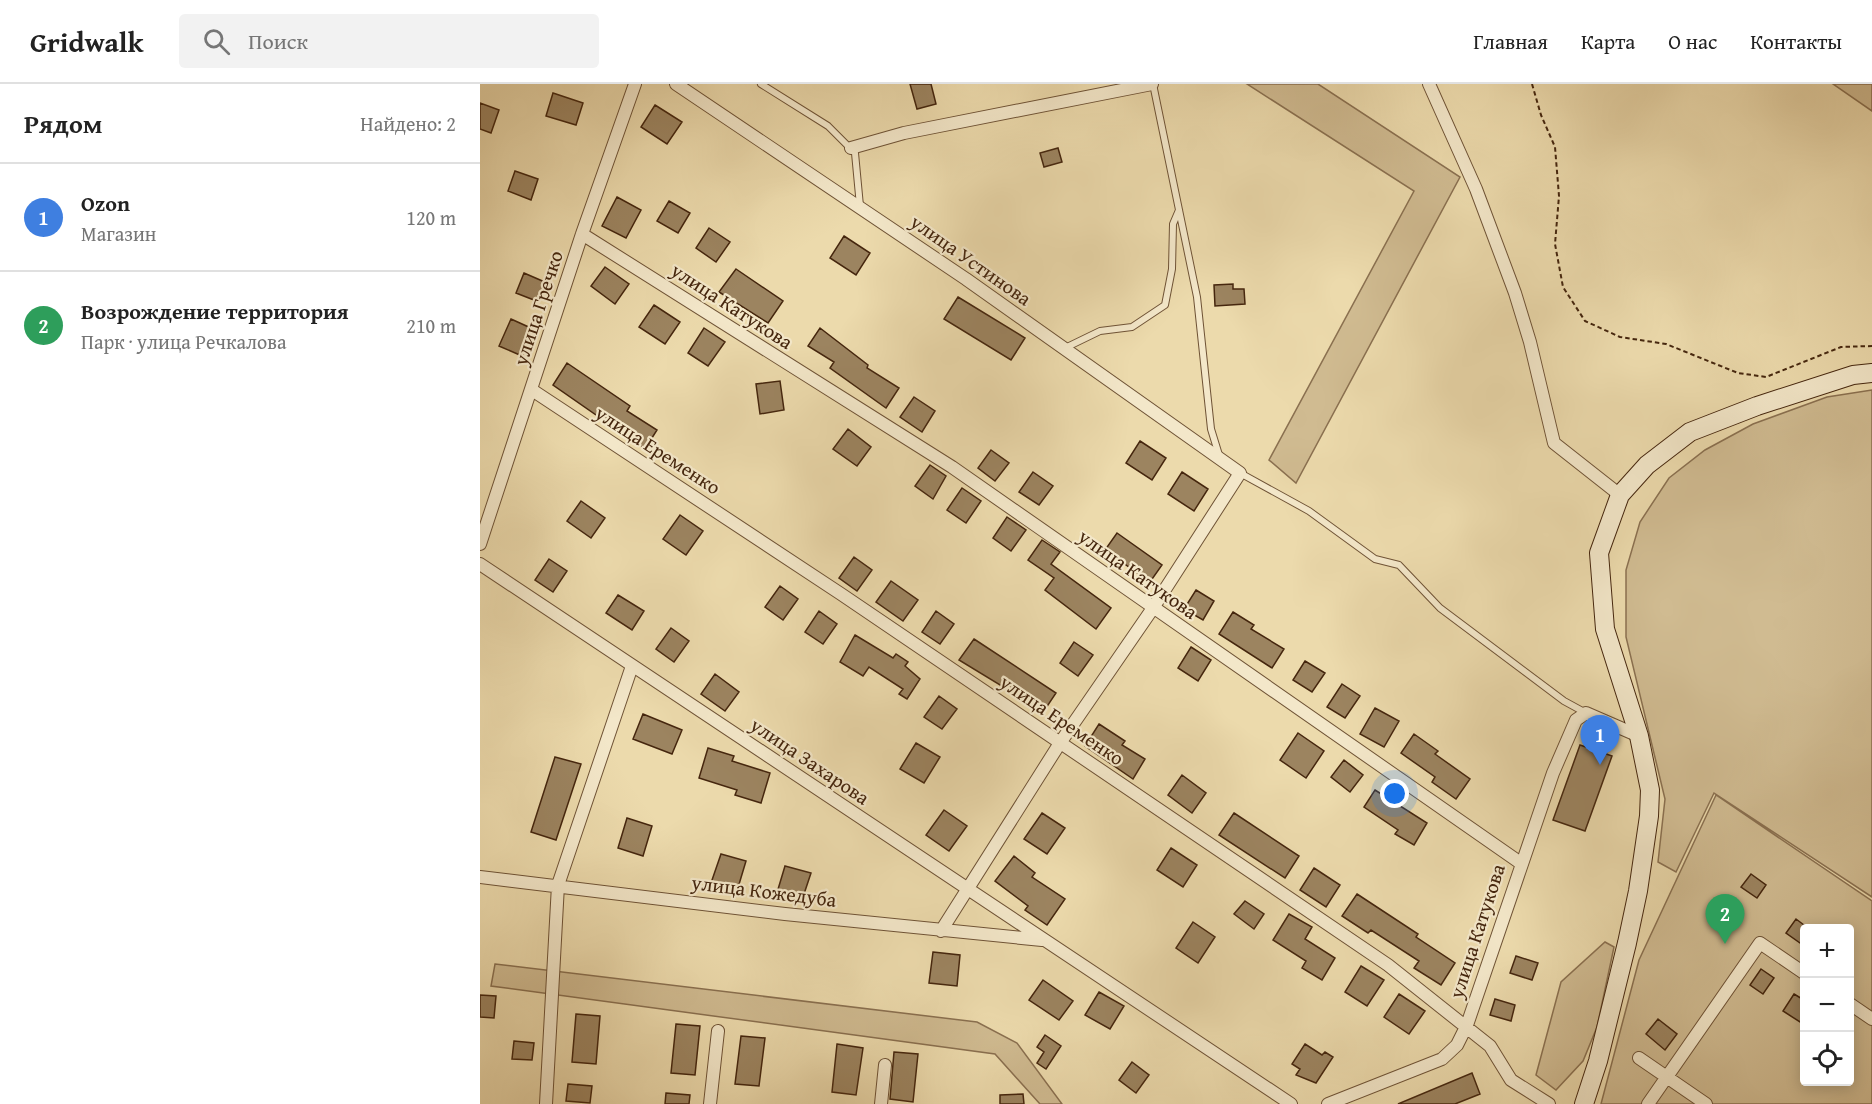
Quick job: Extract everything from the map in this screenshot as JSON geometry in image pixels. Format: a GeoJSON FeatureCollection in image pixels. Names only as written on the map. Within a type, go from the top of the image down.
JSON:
{"type":"FeatureCollection","features":[{"type":"Feature","properties":{"kind":"main road"},"geometry":{"type":"LineString","coordinates":[[1584,1104],[1611,1009],[1645,850],[1650,790],[1639,736],[1605,629],[1599,553],[1620,495],[1647,465],[1690,432],[1842,378],[1872,373]]}},
{"type":"Feature","properties":{"kind":"street","name":"улица Гречко"},"geometry":{"type":"LineString","coordinates":[[480,544],[582,234],[635,84]]}},
{"type":"Feature","properties":{"kind":"street","name":"улица Устинова"},"geometry":{"type":"LineString","coordinates":[[676,84],[1064,348],[1240,473]]}},
{"type":"Feature","properties":{"kind":"street"},"geometry":{"type":"LineString","coordinates":[[850,148],[904,133],[1153,84]]}},
{"type":"Feature","properties":{"kind":"street"},"geometry":{"type":"LineString","coordinates":[[1429,84],[1476,189],[1515,293],[1530,342],[1554,443],[1620,495]]}},
{"type":"Feature","properties":{"kind":"street","name":"улица Катукова"},"geometry":{"type":"LineString","coordinates":[[582,234],[952,467],[1522,864],[1467,1025]]}},
{"type":"Feature","properties":{"kind":"street","name":"улица Еременко"},"geometry":{"type":"LineString","coordinates":[[532,390],[841,594],[1388,965],[1467,1025],[1490,1046],[1510,1080],[1550,1104]]}},
{"type":"Feature","properties":{"kind":"street"},"geometry":{"type":"LineString","coordinates":[[940,931],[1060,743],[1153,608],[1240,473]]}},
{"type":"Feature","properties":{"kind":"street","name":"улица Захарова"},"geometry":{"type":"LineString","coordinates":[[480,564],[967,889]]}},
{"type":"Feature","properties":{"kind":"street"},"geometry":{"type":"LineString","coordinates":[[546,1104],[558,885],[632,666]]}},
{"type":"Feature","properties":{"kind":"street"},"geometry":{"type":"LineString","coordinates":[[1522,864],[1553,773],[1575,720],[1586,713],[1639,736]]}},
{"type":"Feature","properties":{"kind":"street","name":"улица Кожедуба"},"geometry":{"type":"LineString","coordinates":[[480,877],[940,931],[1043,940]]}},
{"type":"Feature","properties":{"kind":"street","name":"улица Кожедуба"},"geometry":{"type":"LineString","coordinates":[[967,889],[1291,1104]]}},
{"type":"Feature","properties":{"kind":"street"},"geometry":{"type":"LineString","coordinates":[[1648,1104],[1760,942],[1800,970]]}},
{"type":"Feature","properties":{"kind":"street"},"geometry":{"type":"LineString","coordinates":[[1854,1007],[1872,1019]]}},
{"type":"Feature","properties":{"kind":"street"},"geometry":{"type":"LineString","coordinates":[[1328,1104],[1442,1059],[1457,1045],[1467,1025]]}},
{"type":"Feature","properties":{"kind":"street"},"geometry":{"type":"LineString","coordinates":[[710,1104],[718,1031]]}},
{"type":"Feature","properties":{"kind":"street"},"geometry":{"type":"LineString","coordinates":[[1639,1058],[1706,1104]]}},
{"type":"Feature","properties":{"kind":"street"},"geometry":{"type":"LineString","coordinates":[[881,1104],[885,1065]]}},
{"type":"Feature","properties":{"kind":"lane"},"geometry":{"type":"LineString","coordinates":[[761,84],[828,126],[855,153],[860,208]]}},
{"type":"Feature","properties":{"kind":"lane"},"geometry":{"type":"LineString","coordinates":[[1153,84],[1197,297],[1211,429],[1220,459]]}},
{"type":"Feature","properties":{"kind":"lane"},"geometry":{"type":"LineString","coordinates":[[1064,348],[1100,331],[1132,327],[1165,305],[1172,269],[1173,224],[1179,209]]}},
{"type":"Feature","properties":{"kind":"lane"},"geometry":{"type":"LineString","coordinates":[[1240,473],[1309,511],[1375,559],[1399,565],[1440,608],[1564,700],[1586,713]]}},
{"type":"Feature","properties":{"kind":"path"},"geometry":{"type":"LineString","coordinates":[[1532,84],[1540,115],[1555,147],[1559,196],[1555,244],[1563,287],[1585,321],[1620,337],[1666,345],[1738,373],[1766,377],[1841,347],[1872,346]]}},
{"type":"Feature","properties":{"kind":"shaded area"},"geometry":{"type":"Polygon","coordinates":[[[1247,84],[1318,84],[1460,177],[1296,483],[1269,460],[1414,191],[1247,84]]]}},
{"type":"Feature","properties":{"kind":"shaded area"},"geometry":{"type":"Polygon","coordinates":[[[1833,84],[1872,84],[1872,111],[1833,84]]]}},
{"type":"Feature","properties":{"kind":"shaded area"},"geometry":{"type":"Polygon","coordinates":[[[1872,390],[1872,897],[1714,793],[1676,872],[1658,862],[1665,799],[1626,637],[1626,570],[1640,522],[1669,478],[1705,450],[1753,424],[1827,397],[1872,390]]]}},
{"type":"Feature","properties":{"kind":"shaded area"},"geometry":{"type":"Polygon","coordinates":[[[1716,795],[1872,901],[1872,1104],[1601,1104],[1639,960],[1716,795]]]}},
{"type":"Feature","properties":{"kind":"shaded area"},"geometry":{"type":"Polygon","coordinates":[[[1605,942],[1614,947],[1597,1027],[1583,1061],[1556,1090],[1536,1075],[1561,982],[1605,942]]]}},
{"type":"Feature","properties":{"kind":"shaded area"},"geometry":{"type":"Polygon","coordinates":[[[495,964],[977,1022],[1017,1043],[1062,1104],[1040,1104],[995,1054],[491,986],[495,964]]]}},
{"type":"Feature","properties":{"kind":"building"},"geometry":{"type":"Polygon","coordinates":[[[910,84],[931,84],[936,104],[917,109],[910,84]]]}},
{"type":"Feature","properties":{"kind":"building"},"geometry":{"type":"Polygon","coordinates":[[[553,93],[583,103],[576,125],[546,116],[553,93]]]}},
{"type":"Feature","properties":{"kind":"building"},"geometry":{"type":"Polygon","coordinates":[[[480,103],[499,110],[491,133],[480,129],[480,103]]]}},
{"type":"Feature","properties":{"kind":"building"},"geometry":{"type":"Polygon","coordinates":[[[655,105],[682,122],[667,144],[641,127],[655,105]]]}},
{"type":"Feature","properties":{"kind":"building"},"geometry":{"type":"Polygon","coordinates":[[[1058,148],[1062,162],[1044,167],[1040,153],[1058,148]]]}},
{"type":"Feature","properties":{"kind":"building"},"geometry":{"type":"Polygon","coordinates":[[[515,171],[538,179],[531,200],[508,191],[515,171]]]}},
{"type":"Feature","properties":{"kind":"building"},"geometry":{"type":"Polygon","coordinates":[[[617,197],[641,210],[626,238],[602,226],[617,197]]]}},
{"type":"Feature","properties":{"kind":"building"},"geometry":{"type":"Polygon","coordinates":[[[669,201],[690,213],[678,233],[657,221],[669,201]]]}},
{"type":"Feature","properties":{"kind":"building"},"geometry":{"type":"Polygon","coordinates":[[[709,228],[730,242],[716,262],[696,248],[709,228]]]}},
{"type":"Feature","properties":{"kind":"building"},"geometry":{"type":"Polygon","coordinates":[[[844,236],[870,253],[856,275],[830,258],[844,236]]]}},
{"type":"Feature","properties":{"kind":"building"},"geometry":{"type":"Polygon","coordinates":[[[605,267],[629,284],[615,304],[591,286],[605,267]]]}},
{"type":"Feature","properties":{"kind":"building"},"geometry":{"type":"Polygon","coordinates":[[[736,269],[783,301],[768,323],[719,292],[736,269]]]}},
{"type":"Feature","properties":{"kind":"building"},"geometry":{"type":"Polygon","coordinates":[[[524,273],[547,283],[539,302],[516,293],[524,273]]]}},
{"type":"Feature","properties":{"kind":"building"},"geometry":{"type":"Polygon","coordinates":[[[1233,284],[1233,289],[1244,289],[1245,304],[1215,306],[1214,285],[1233,284]]]}},
{"type":"Feature","properties":{"kind":"building"},"geometry":{"type":"Polygon","coordinates":[[[958,297],[1025,338],[1011,360],[944,319],[958,297]]]}},
{"type":"Feature","properties":{"kind":"building"},"geometry":{"type":"Polygon","coordinates":[[[654,305],[680,322],[665,344],[639,327],[654,305]]]}},
{"type":"Feature","properties":{"kind":"building"},"geometry":{"type":"Polygon","coordinates":[[[511,319],[533,329],[522,356],[499,346],[511,319]]]}},
{"type":"Feature","properties":{"kind":"building"},"geometry":{"type":"Polygon","coordinates":[[[704,328],[725,342],[708,366],[688,353],[704,328]]]}},
{"type":"Feature","properties":{"kind":"building"},"geometry":{"type":"Polygon","coordinates":[[[820,328],[868,365],[867,368],[899,388],[886,408],[830,368],[834,362],[808,346],[820,328]]]}},
{"type":"Feature","properties":{"kind":"building"},"geometry":{"type":"Polygon","coordinates":[[[567,363],[630,406],[627,411],[657,430],[645,449],[553,385],[567,363]]]}},
{"type":"Feature","properties":{"kind":"building"},"geometry":{"type":"Polygon","coordinates":[[[780,381],[784,410],[760,414],[756,384],[780,381]]]}},
{"type":"Feature","properties":{"kind":"building"},"geometry":{"type":"Polygon","coordinates":[[[914,397],[935,411],[922,432],[900,417],[914,397]]]}},
{"type":"Feature","properties":{"kind":"building"},"geometry":{"type":"Polygon","coordinates":[[[848,429],[871,447],[857,466],[833,449],[848,429]]]}},
{"type":"Feature","properties":{"kind":"building"},"geometry":{"type":"Polygon","coordinates":[[[1140,441],[1166,458],[1152,480],[1126,463],[1140,441]]]}},
{"type":"Feature","properties":{"kind":"building"},"geometry":{"type":"Polygon","coordinates":[[[991,450],[1009,463],[995,481],[978,468],[991,450]]]}},
{"type":"Feature","properties":{"kind":"building"},"geometry":{"type":"Polygon","coordinates":[[[930,465],[946,476],[933,499],[915,486],[930,465]]]}},
{"type":"Feature","properties":{"kind":"building"},"geometry":{"type":"Polygon","coordinates":[[[1033,472],[1053,486],[1039,505],[1019,492],[1033,472]]]}},
{"type":"Feature","properties":{"kind":"building"},"geometry":{"type":"Polygon","coordinates":[[[1182,472],[1208,489],[1194,511],[1168,494],[1182,472]]]}},
{"type":"Feature","properties":{"kind":"building"},"geometry":{"type":"Polygon","coordinates":[[[962,488],[981,501],[966,523],[947,510],[962,488]]]}},
{"type":"Feature","properties":{"kind":"building"},"geometry":{"type":"Polygon","coordinates":[[[581,501],[605,518],[591,538],[567,521],[581,501]]]}},
{"type":"Feature","properties":{"kind":"building"},"geometry":{"type":"Polygon","coordinates":[[[680,515],[703,531],[686,555],[663,539],[680,515]]]}},
{"type":"Feature","properties":{"kind":"building"},"geometry":{"type":"Polygon","coordinates":[[[1007,517],[1026,530],[1011,551],[993,538],[1007,517]]]}},
{"type":"Feature","properties":{"kind":"building"},"geometry":{"type":"Polygon","coordinates":[[[1117,533],[1162,565],[1150,582],[1105,550],[1117,533]]]}},
{"type":"Feature","properties":{"kind":"building"},"geometry":{"type":"Polygon","coordinates":[[[1042,540],[1060,552],[1051,564],[1111,608],[1096,629],[1045,590],[1054,578],[1028,560],[1042,540]]]}},
{"type":"Feature","properties":{"kind":"building"},"geometry":{"type":"Polygon","coordinates":[[[854,557],[872,570],[857,591],[839,578],[854,557]]]}},
{"type":"Feature","properties":{"kind":"building"},"geometry":{"type":"Polygon","coordinates":[[[549,559],[567,571],[553,592],[535,580],[549,559]]]}},
{"type":"Feature","properties":{"kind":"building"},"geometry":{"type":"Polygon","coordinates":[[[891,581],[918,600],[903,621],[876,602],[891,581]]]}},
{"type":"Feature","properties":{"kind":"building"},"geometry":{"type":"Polygon","coordinates":[[[780,586],[798,599],[783,620],[765,607],[780,586]]]}},
{"type":"Feature","properties":{"kind":"building"},"geometry":{"type":"Polygon","coordinates":[[[1196,590],[1214,601],[1203,620],[1184,609],[1196,590]]]}},
{"type":"Feature","properties":{"kind":"building"},"geometry":{"type":"Polygon","coordinates":[[[618,595],[644,611],[632,630],[606,613],[618,595]]]}},
{"type":"Feature","properties":{"kind":"building"},"geometry":{"type":"Polygon","coordinates":[[[819,611],[837,624],[823,644],[805,632],[819,611]]]}},
{"type":"Feature","properties":{"kind":"building"},"geometry":{"type":"Polygon","coordinates":[[[936,611],[954,624],[940,644],[922,632],[936,611]]]}},
{"type":"Feature","properties":{"kind":"building"},"geometry":{"type":"Polygon","coordinates":[[[1233,612],[1254,625],[1251,629],[1284,649],[1272,668],[1219,634],[1233,612]]]}},
{"type":"Feature","properties":{"kind":"building"},"geometry":{"type":"Polygon","coordinates":[[[671,628],[689,641],[674,662],[656,649],[671,628]]]}},
{"type":"Feature","properties":{"kind":"building"},"geometry":{"type":"Polygon","coordinates":[[[855,635],[893,658],[896,654],[908,662],[905,666],[920,679],[907,699],[899,694],[903,689],[869,667],[863,676],[840,662],[855,635]]]}},
{"type":"Feature","properties":{"kind":"building"},"geometry":{"type":"Polygon","coordinates":[[[974,639],[1056,693],[1042,714],[1025,700],[959,660],[974,639]]]}},
{"type":"Feature","properties":{"kind":"building"},"geometry":{"type":"Polygon","coordinates":[[[1074,642],[1093,655],[1078,676],[1060,663],[1074,642]]]}},
{"type":"Feature","properties":{"kind":"building"},"geometry":{"type":"Polygon","coordinates":[[[1191,647],[1211,660],[1198,681],[1178,668],[1191,647]]]}},
{"type":"Feature","properties":{"kind":"building"},"geometry":{"type":"Polygon","coordinates":[[[1305,661],[1325,673],[1312,692],[1293,680],[1305,661]]]}},
{"type":"Feature","properties":{"kind":"building"},"geometry":{"type":"Polygon","coordinates":[[[715,674],[739,692],[725,711],[701,694],[715,674]]]}},
{"type":"Feature","properties":{"kind":"building"},"geometry":{"type":"Polygon","coordinates":[[[1342,684],[1360,696],[1345,718],[1327,707],[1342,684]]]}},
{"type":"Feature","properties":{"kind":"building"},"geometry":{"type":"Polygon","coordinates":[[[939,696],[957,709],[942,729],[924,717],[939,696]]]}},
{"type":"Feature","properties":{"kind":"building"},"geometry":{"type":"Polygon","coordinates":[[[1375,708],[1399,721],[1384,747],[1360,734],[1375,708]]]}},
{"type":"Feature","properties":{"kind":"building"},"geometry":{"type":"Polygon","coordinates":[[[643,714],[682,730],[672,754],[633,739],[643,714]]]}},
{"type":"Feature","properties":{"kind":"building"},"geometry":{"type":"Polygon","coordinates":[[[1099,724],[1125,741],[1122,745],[1145,759],[1133,779],[1085,746],[1099,724]]]}},
{"type":"Feature","properties":{"kind":"building"},"geometry":{"type":"Polygon","coordinates":[[[1298,733],[1324,751],[1306,778],[1280,760],[1298,733]]]}},
{"type":"Feature","properties":{"kind":"building"},"geometry":{"type":"Polygon","coordinates":[[[1414,734],[1438,751],[1435,754],[1470,779],[1456,799],[1432,782],[1435,777],[1401,753],[1414,734]]]}},
{"type":"Feature","properties":{"kind":"building"},"geometry":{"type":"Polygon","coordinates":[[[916,743],[940,757],[924,783],[900,769],[916,743]]]}},
{"type":"Feature","properties":{"kind":"building"},"geometry":{"type":"Polygon","coordinates":[[[1580,745],[1612,756],[1585,831],[1553,820],[1580,745]]]}},
{"type":"Feature","properties":{"kind":"building"},"geometry":{"type":"Polygon","coordinates":[[[708,748],[734,756],[732,761],[770,773],[761,803],[735,795],[737,790],[699,778],[708,748]]]}},
{"type":"Feature","properties":{"kind":"building"},"geometry":{"type":"Polygon","coordinates":[[[555,757],[581,764],[556,840],[531,832],[555,757]]]}},
{"type":"Feature","properties":{"kind":"building"},"geometry":{"type":"Polygon","coordinates":[[[1344,760],[1363,775],[1350,792],[1331,777],[1344,760]]]}},
{"type":"Feature","properties":{"kind":"building"},"geometry":{"type":"Polygon","coordinates":[[[1182,775],[1206,793],[1192,813],[1168,795],[1182,775]]]}},
{"type":"Feature","properties":{"kind":"building"},"geometry":{"type":"Polygon","coordinates":[[[1375,790],[1427,823],[1414,845],[1395,834],[1398,830],[1364,807],[1375,790]]]}},
{"type":"Feature","properties":{"kind":"building"},"geometry":{"type":"Polygon","coordinates":[[[944,810],[967,826],[949,851],[926,835],[944,810]]]}},
{"type":"Feature","properties":{"kind":"building"},"geometry":{"type":"Polygon","coordinates":[[[1042,813],[1065,828],[1047,854],[1024,839],[1042,813]]]}},
{"type":"Feature","properties":{"kind":"building"},"geometry":{"type":"Polygon","coordinates":[[[1234,813],[1299,856],[1285,878],[1219,835],[1234,813]]]}},
{"type":"Feature","properties":{"kind":"building"},"geometry":{"type":"Polygon","coordinates":[[[627,818],[652,826],[643,856],[618,848],[627,818]]]}},
{"type":"Feature","properties":{"kind":"building"},"geometry":{"type":"Polygon","coordinates":[[[1171,848],[1197,865],[1183,887],[1157,870],[1171,848]]]}},
{"type":"Feature","properties":{"kind":"building"},"geometry":{"type":"Polygon","coordinates":[[[721,854],[746,861],[737,891],[711,883],[721,854]]]}},
{"type":"Feature","properties":{"kind":"building"},"geometry":{"type":"Polygon","coordinates":[[[1014,856],[1035,873],[1032,877],[1065,899],[1047,925],[1025,910],[1028,906],[995,881],[1014,856]]]}},
{"type":"Feature","properties":{"kind":"building"},"geometry":{"type":"Polygon","coordinates":[[[785,866],[811,873],[801,903],[776,896],[785,866]]]}},
{"type":"Feature","properties":{"kind":"building"},"geometry":{"type":"Polygon","coordinates":[[[1314,868],[1340,885],[1326,907],[1300,890],[1314,868]]]}},
{"type":"Feature","properties":{"kind":"building"},"geometry":{"type":"Polygon","coordinates":[[[1751,874],[1766,885],[1757,898],[1741,887],[1751,874]]]}},
{"type":"Feature","properties":{"kind":"building"},"geometry":{"type":"Polygon","coordinates":[[[1357,894],[1418,934],[1416,937],[1455,963],[1441,985],[1414,968],[1419,961],[1371,930],[1368,933],[1342,916],[1357,894]]]}},
{"type":"Feature","properties":{"kind":"building"},"geometry":{"type":"Polygon","coordinates":[[[1245,901],[1264,914],[1254,929],[1234,914],[1245,901]]]}},
{"type":"Feature","properties":{"kind":"building"},"geometry":{"type":"Polygon","coordinates":[[[1289,914],[1312,927],[1305,939],[1335,958],[1322,980],[1302,968],[1306,961],[1273,940],[1289,914]]]}},
{"type":"Feature","properties":{"kind":"building"},"geometry":{"type":"Polygon","coordinates":[[[1796,919],[1803,924],[1800,924],[1800,943],[1786,933],[1796,919]]]}},
{"type":"Feature","properties":{"kind":"building"},"geometry":{"type":"Polygon","coordinates":[[[1193,922],[1215,937],[1198,963],[1176,948],[1193,922]]]}},
{"type":"Feature","properties":{"kind":"building"},"geometry":{"type":"Polygon","coordinates":[[[933,952],[960,955],[957,986],[929,983],[933,952]]]}},
{"type":"Feature","properties":{"kind":"building"},"geometry":{"type":"Polygon","coordinates":[[[1516,956],[1538,963],[1532,980],[1510,973],[1516,956]]]}},
{"type":"Feature","properties":{"kind":"building"},"geometry":{"type":"Polygon","coordinates":[[[1361,966],[1384,980],[1367,1006],[1345,992],[1361,966]]]}},
{"type":"Feature","properties":{"kind":"building"},"geometry":{"type":"Polygon","coordinates":[[[1761,969],[1774,978],[1763,994],[1750,985],[1761,969]]]}},
{"type":"Feature","properties":{"kind":"building"},"geometry":{"type":"Polygon","coordinates":[[[1043,980],[1073,1001],[1059,1020],[1029,1000],[1043,980]]]}},
{"type":"Feature","properties":{"kind":"building"},"geometry":{"type":"Polygon","coordinates":[[[1099,992],[1124,1006],[1110,1029],[1085,1015],[1099,992]]]}},
{"type":"Feature","properties":{"kind":"building"},"geometry":{"type":"Polygon","coordinates":[[[1399,994],[1425,1011],[1409,1034],[1384,1017],[1399,994]]]}},
{"type":"Feature","properties":{"kind":"building"},"geometry":{"type":"Polygon","coordinates":[[[1794,994],[1800,998],[1800,1022],[1783,1011],[1794,994]]]}},
{"type":"Feature","properties":{"kind":"building"},"geometry":{"type":"Polygon","coordinates":[[[480,995],[496,996],[494,1018],[480,1017],[480,995]]]}},
{"type":"Feature","properties":{"kind":"building"},"geometry":{"type":"Polygon","coordinates":[[[1495,999],[1515,1005],[1511,1021],[1490,1015],[1495,999]]]}},
{"type":"Feature","properties":{"kind":"building"},"geometry":{"type":"Polygon","coordinates":[[[576,1014],[600,1016],[596,1064],[572,1062],[576,1014]]]}},
{"type":"Feature","properties":{"kind":"building"},"geometry":{"type":"Polygon","coordinates":[[[1658,1019],[1677,1034],[1665,1050],[1646,1034],[1658,1019]]]}},
{"type":"Feature","properties":{"kind":"building"},"geometry":{"type":"Polygon","coordinates":[[[676,1024],[700,1026],[695,1075],[671,1073],[676,1024]]]}},
{"type":"Feature","properties":{"kind":"building"},"geometry":{"type":"Polygon","coordinates":[[[1045,1035],[1061,1046],[1046,1069],[1037,1063],[1044,1052],[1037,1047],[1045,1035]]]}},
{"type":"Feature","properties":{"kind":"building"},"geometry":{"type":"Polygon","coordinates":[[[741,1036],[765,1038],[759,1086],[735,1084],[741,1036]]]}},
{"type":"Feature","properties":{"kind":"building"},"geometry":{"type":"Polygon","coordinates":[[[514,1041],[534,1043],[532,1060],[512,1059],[514,1041]]]}},
{"type":"Feature","properties":{"kind":"building"},"geometry":{"type":"Polygon","coordinates":[[[837,1044],[863,1048],[856,1095],[832,1092],[837,1044]]]}},
{"type":"Feature","properties":{"kind":"building"},"geometry":{"type":"Polygon","coordinates":[[[1305,1044],[1322,1055],[1325,1052],[1333,1057],[1316,1083],[1296,1075],[1300,1069],[1292,1064],[1305,1044]]]}},
{"type":"Feature","properties":{"kind":"building"},"geometry":{"type":"Polygon","coordinates":[[[894,1052],[918,1054],[913,1102],[890,1099],[894,1052]]]}},
{"type":"Feature","properties":{"kind":"building"},"geometry":{"type":"Polygon","coordinates":[[[1132,1062],[1149,1075],[1136,1093],[1119,1080],[1132,1062]]]}},
{"type":"Feature","properties":{"kind":"building"},"geometry":{"type":"Polygon","coordinates":[[[1472,1073],[1480,1094],[1455,1104],[1398,1104],[1472,1073]]]}},
{"type":"Feature","properties":{"kind":"building"},"geometry":{"type":"Polygon","coordinates":[[[568,1084],[592,1086],[590,1103],[566,1101],[568,1084]]]}},
{"type":"Feature","properties":{"kind":"building"},"geometry":{"type":"Polygon","coordinates":[[[666,1093],[690,1095],[689,1104],[665,1104],[666,1093]]]}},
{"type":"Feature","properties":{"kind":"building"},"geometry":{"type":"Polygon","coordinates":[[[1023,1094],[1024,1104],[1000,1104],[1000,1095],[1023,1094]]]}},
{"type":"Feature","properties":{"kind":"place","name":"Ozon"},"geometry":{"type":"Point","coordinates":[1600,765]}},
{"type":"Feature","properties":{"kind":"place","name":"Возрождение территория"},"geometry":{"type":"Point","coordinates":[1725,944]}}]}
